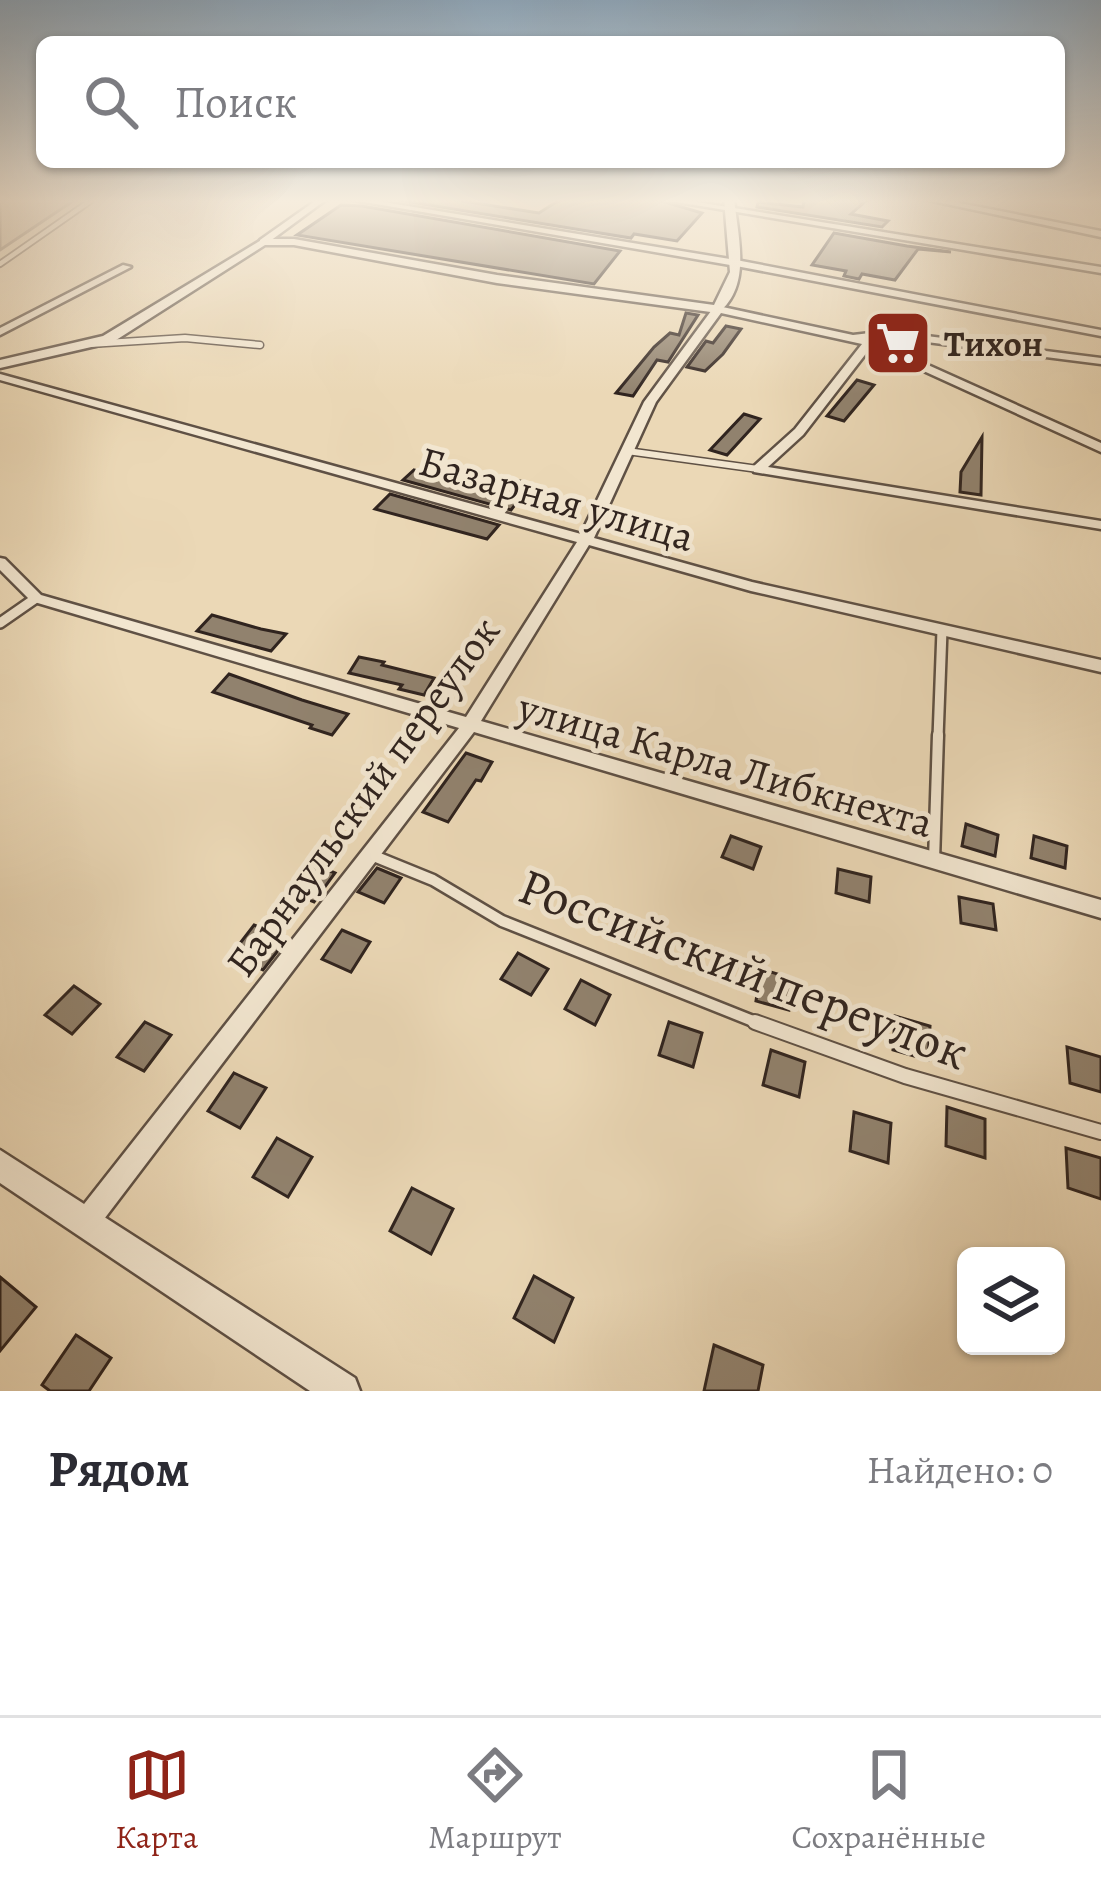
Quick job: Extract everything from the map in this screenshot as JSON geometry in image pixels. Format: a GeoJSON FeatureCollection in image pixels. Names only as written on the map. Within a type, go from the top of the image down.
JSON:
{"type":"FeatureCollection","features":[{"type":"Feature","properties":{"kind":"street"},"geometry":{"type":"LineString","coordinates":[[0,364],[123,332],[229,264]]}},
{"type":"Feature","properties":{"kind":"street"},"geometry":{"type":"LineString","coordinates":[[418,264],[718,309],[853,337],[1101,448]]}},
{"type":"Feature","properties":{"kind":"street","name":"Барнаульский переулок"},"geometry":{"type":"LineString","coordinates":[[86,1222],[468,728],[586,539],[650,402],[718,309],[736,264]]}},
{"type":"Feature","properties":{"kind":"street"},"geometry":{"type":"LineString","coordinates":[[741,264],[1101,333]]}},
{"type":"Feature","properties":{"kind":"street"},"geometry":{"type":"LineString","coordinates":[[1067,264],[1101,270]]}},
{"type":"Feature","properties":{"kind":"street"},"geometry":{"type":"LineString","coordinates":[[0,332],[126,267]]}},
{"type":"Feature","properties":{"kind":"street"},"geometry":{"type":"LineString","coordinates":[[853,337],[887,334],[1101,361]]}},
{"type":"Feature","properties":{"kind":"street"},"geometry":{"type":"LineString","coordinates":[[758,469],[799,431],[869,342]]}},
{"type":"Feature","properties":{"kind":"street","name":"Базарная улица"},"geometry":{"type":"LineString","coordinates":[[0,377],[751,586],[1101,666]]}},
{"type":"Feature","properties":{"kind":"street"},"geometry":{"type":"LineString","coordinates":[[758,469],[1101,525]]}},
{"type":"Feature","properties":{"kind":"street","name":"улица Карла Либкнехта"},"geometry":{"type":"LineString","coordinates":[[0,562],[36,598],[468,728],[1101,909]]}},
{"type":"Feature","properties":{"kind":"street"},"geometry":{"type":"LineString","coordinates":[[0,1165],[342,1391]]}},
{"type":"Feature","properties":{"kind":"lane"},"geometry":{"type":"LineString","coordinates":[[90,344],[185,338],[260,345]]}},
{"type":"Feature","properties":{"kind":"lane"},"geometry":{"type":"LineString","coordinates":[[627,451],[758,469]]}},
{"type":"Feature","properties":{"kind":"lane"},"geometry":{"type":"LineString","coordinates":[[0,623],[36,598]]}},
{"type":"Feature","properties":{"kind":"lane"},"geometry":{"type":"LineString","coordinates":[[934,861],[942,630]]}},
{"type":"Feature","properties":{"kind":"lane","name":"Российский переулок"},"geometry":{"type":"LineString","coordinates":[[369,854],[433,880],[502,922],[706,1005],[905,1076],[1101,1132]]}},
{"type":"Feature","properties":{"kind":"building"},"geometry":{"type":"Polygon","coordinates":[[[472,264],[610,264],[594,284],[472,264]]]}},
{"type":"Feature","properties":{"kind":"building"},"geometry":{"type":"Polygon","coordinates":[[[907,264],[895,280],[862,274],[859,279],[844,276],[846,271],[812,265],[907,264]]]}},
{"type":"Feature","properties":{"kind":"building"},"geometry":{"type":"Polygon","coordinates":[[[686,313],[698,315],[668,362],[657,360],[633,396],[616,393],[654,347],[670,333],[679,335],[686,313]]]}},
{"type":"Feature","properties":{"kind":"building"},"geometry":{"type":"Polygon","coordinates":[[[726,326],[741,329],[723,354],[705,371],[687,367],[706,341],[713,343],[726,326]]]}},
{"type":"Feature","properties":{"kind":"building"},"geometry":{"type":"Polygon","coordinates":[[[857,380],[874,385],[844,421],[827,416],[857,380]]]}},
{"type":"Feature","properties":{"kind":"building"},"geometry":{"type":"Polygon","coordinates":[[[744,414],[760,419],[727,455],[710,450],[744,414]]]}},
{"type":"Feature","properties":{"kind":"building"},"geometry":{"type":"Polygon","coordinates":[[[982,437],[981,495],[960,492],[961,472],[982,437]]]}},
{"type":"Feature","properties":{"kind":"building"},"geometry":{"type":"Polygon","coordinates":[[[414,470],[501,491],[512,479],[531,484],[511,510],[403,480],[414,470]]]}},
{"type":"Feature","properties":{"kind":"building"},"geometry":{"type":"Polygon","coordinates":[[[390,494],[499,525],[487,539],[375,509],[390,494]]]}},
{"type":"Feature","properties":{"kind":"building"},"geometry":{"type":"Polygon","coordinates":[[[212,615],[286,634],[271,651],[197,631],[212,615]]]}},
{"type":"Feature","properties":{"kind":"building"},"geometry":{"type":"Polygon","coordinates":[[[359,657],[434,678],[424,695],[399,689],[402,685],[349,673],[359,657]]]}},
{"type":"Feature","properties":{"kind":"building"},"geometry":{"type":"Polygon","coordinates":[[[229,674],[348,714],[332,735],[310,728],[312,725],[213,692],[229,674]]]}},
{"type":"Feature","properties":{"kind":"building"},"geometry":{"type":"Polygon","coordinates":[[[466,753],[492,762],[481,781],[476,780],[448,822],[423,812],[466,753]]]}},
{"type":"Feature","properties":{"kind":"building"},"geometry":{"type":"Polygon","coordinates":[[[966,824],[998,835],[995,856],[962,846],[966,824]]]}},
{"type":"Feature","properties":{"kind":"building"},"geometry":{"type":"Polygon","coordinates":[[[731,836],[761,847],[753,869],[722,857],[731,836]]]}},
{"type":"Feature","properties":{"kind":"building"},"geometry":{"type":"Polygon","coordinates":[[[1034,836],[1067,846],[1065,868],[1031,858],[1034,836]]]}},
{"type":"Feature","properties":{"kind":"building"},"geometry":{"type":"Polygon","coordinates":[[[309,862],[335,873],[314,902],[287,891],[309,862]]]}},
{"type":"Feature","properties":{"kind":"building"},"geometry":{"type":"Polygon","coordinates":[[[377,868],[401,878],[384,903],[358,892],[377,868]]]}},
{"type":"Feature","properties":{"kind":"building"},"geometry":{"type":"Polygon","coordinates":[[[838,869],[871,877],[869,902],[836,893],[838,869]]]}},
{"type":"Feature","properties":{"kind":"building"},"geometry":{"type":"Polygon","coordinates":[[[959,897],[993,904],[996,930],[961,923],[959,897]]]}},
{"type":"Feature","properties":{"kind":"building"},"geometry":{"type":"Polygon","coordinates":[[[254,925],[287,939],[263,970],[231,955],[254,925]]]}},
{"type":"Feature","properties":{"kind":"building"},"geometry":{"type":"Polygon","coordinates":[[[342,930],[370,942],[351,972],[322,959],[342,930]]]}},
{"type":"Feature","properties":{"kind":"building"},"geometry":{"type":"Polygon","coordinates":[[[518,953],[548,969],[531,995],[501,979],[518,953]]]}},
{"type":"Feature","properties":{"kind":"building"},"geometry":{"type":"Polygon","coordinates":[[[761,969],[794,979],[789,1010],[756,1001],[761,969]]]}},
{"type":"Feature","properties":{"kind":"building"},"geometry":{"type":"Polygon","coordinates":[[[581,980],[610,995],[595,1025],[565,1009],[581,980]]]}},
{"type":"Feature","properties":{"kind":"building"},"geometry":{"type":"Polygon","coordinates":[[[74,986],[100,1004],[72,1034],[45,1015],[74,986]]]}},
{"type":"Feature","properties":{"kind":"building"},"geometry":{"type":"Polygon","coordinates":[[[895,1016],[930,1026],[928,1060],[893,1050],[895,1016]]]}},
{"type":"Feature","properties":{"kind":"building"},"geometry":{"type":"Polygon","coordinates":[[[145,1022],[171,1035],[144,1071],[117,1057],[145,1022]]]}},
{"type":"Feature","properties":{"kind":"building"},"geometry":{"type":"Polygon","coordinates":[[[669,1022],[702,1033],[693,1067],[659,1055],[669,1022]]]}},
{"type":"Feature","properties":{"kind":"building"},"geometry":{"type":"Polygon","coordinates":[[[1067,1047],[1101,1057],[1101,1092],[1070,1083],[1067,1047]]]}},
{"type":"Feature","properties":{"kind":"building"},"geometry":{"type":"Polygon","coordinates":[[[771,1050],[805,1062],[799,1097],[763,1085],[771,1050]]]}},
{"type":"Feature","properties":{"kind":"building"},"geometry":{"type":"Polygon","coordinates":[[[234,1073],[266,1088],[240,1128],[208,1111],[234,1073]]]}},
{"type":"Feature","properties":{"kind":"building"},"geometry":{"type":"Polygon","coordinates":[[[947,1107],[985,1119],[985,1158],[946,1146],[947,1107]]]}},
{"type":"Feature","properties":{"kind":"building"},"geometry":{"type":"Polygon","coordinates":[[[854,1112],[891,1123],[888,1163],[850,1151],[854,1112]]]}},
{"type":"Feature","properties":{"kind":"building"},"geometry":{"type":"Polygon","coordinates":[[[277,1138],[312,1157],[288,1197],[253,1177],[277,1138]]]}},
{"type":"Feature","properties":{"kind":"building"},"geometry":{"type":"Polygon","coordinates":[[[1066,1148],[1101,1158],[1101,1199],[1068,1188],[1066,1148]]]}},
{"type":"Feature","properties":{"kind":"building"},"geometry":{"type":"Polygon","coordinates":[[[412,1188],[453,1209],[431,1254],[390,1231],[412,1188]]]}},
{"type":"Feature","properties":{"kind":"building"},"geometry":{"type":"Polygon","coordinates":[[[534,1276],[573,1298],[554,1342],[514,1318],[534,1276]]]}},
{"type":"Feature","properties":{"kind":"building"},"geometry":{"type":"Polygon","coordinates":[[[0,1277],[36,1307],[0,1351],[0,1277]]]}},
{"type":"Feature","properties":{"kind":"building"},"geometry":{"type":"Polygon","coordinates":[[[76,1335],[111,1358],[89,1391],[50,1391],[42,1385],[76,1335]]]}},
{"type":"Feature","properties":{"kind":"building"},"geometry":{"type":"Polygon","coordinates":[[[714,1345],[763,1365],[758,1391],[704,1391],[714,1345]]]}},
{"type":"Feature","properties":{"kind":"place","name":"Тихон"},"geometry":{"type":"Point","coordinates":[898,343]}}]}
